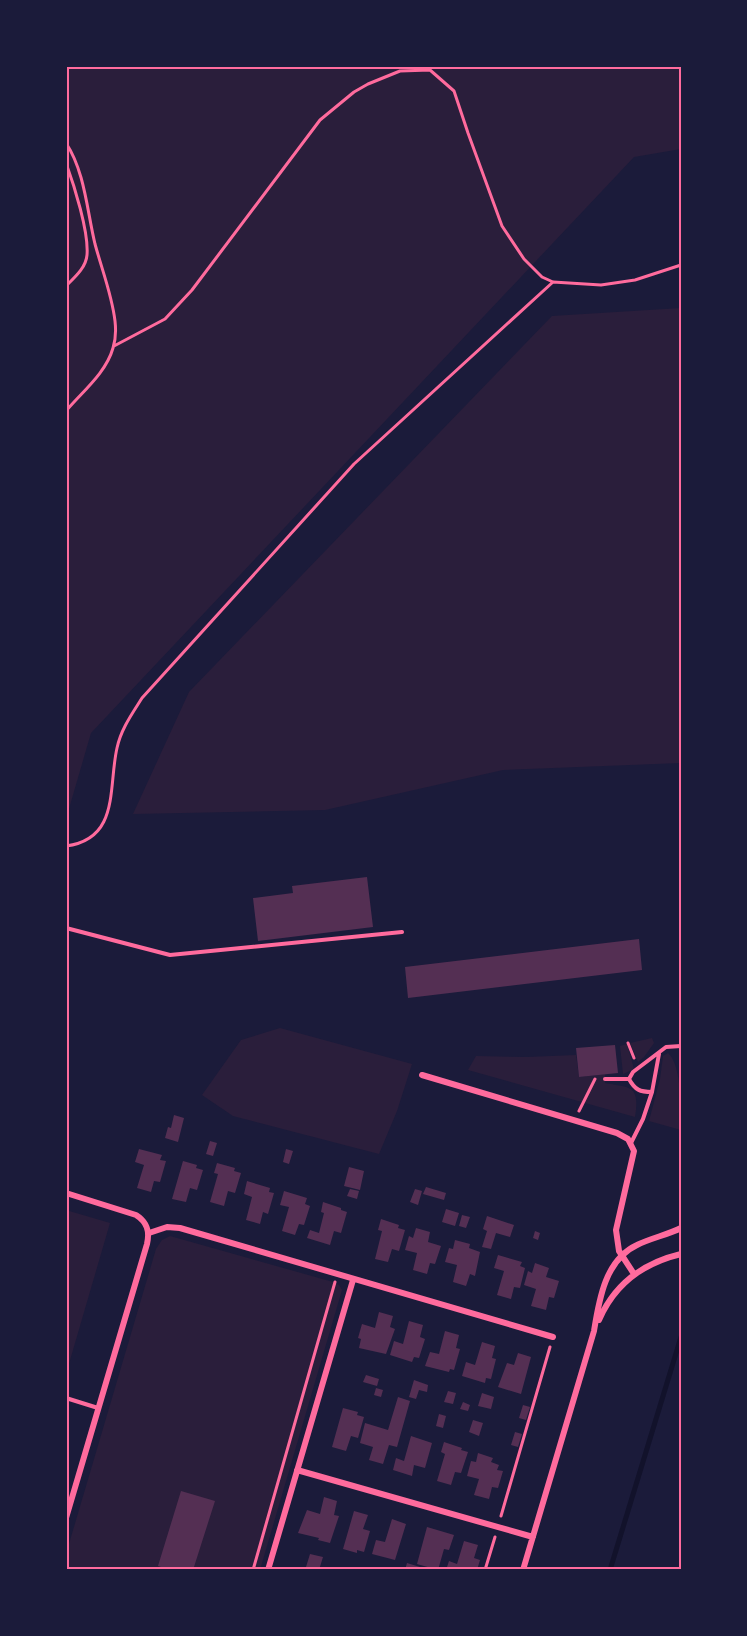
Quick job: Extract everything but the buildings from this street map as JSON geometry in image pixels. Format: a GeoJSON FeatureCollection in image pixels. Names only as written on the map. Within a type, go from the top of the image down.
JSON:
{"type":"FeatureCollection","features":[{"type":"Feature","properties":{"kind":"street"},"geometry":{"type":"LineString","coordinates":[[422,1075],[622,1134],[631,1143],[634,1156],[616,1222],[616,1239],[622,1255],[634,1274]]}},
{"type":"Feature","properties":{"kind":"street"},"geometry":{"type":"LineString","coordinates":[[66,1192],[136,1215],[144,1222],[149,1233],[66,1518]]}},
{"type":"Feature","properties":{"kind":"street"},"geometry":{"type":"LineString","coordinates":[[149,1233],[167,1227],[176,1227],[553,1337]]}},
{"type":"Feature","properties":{"kind":"street"},"geometry":{"type":"LineString","coordinates":[[523,1570],[610,1271],[622,1255],[638,1244],[681,1228]]}},
{"type":"Feature","properties":{"kind":"street"},"geometry":{"type":"LineString","coordinates":[[594,1331],[607,1303],[619,1287],[653,1262],[681,1254]]}},
{"type":"Feature","properties":{"kind":"street"},"geometry":{"type":"LineString","coordinates":[[268,1570],[353,1280]]}},
{"type":"Feature","properties":{"kind":"street"},"geometry":{"type":"LineString","coordinates":[[297,1470],[533,1537]]}},
{"type":"Feature","properties":{"kind":"lane"},"geometry":{"type":"LineString","coordinates":[[66,928],[170,955],[402,932]]}},
{"type":"Feature","properties":{"kind":"lane"},"geometry":{"type":"LineString","coordinates":[[629,1078],[633,1072],[666,1047],[681,1046]]}},
{"type":"Feature","properties":{"kind":"lane"},"geometry":{"type":"LineString","coordinates":[[631,1143],[643,1119],[652,1092],[659,1053]]}},
{"type":"Feature","properties":{"kind":"lane"},"geometry":{"type":"LineString","coordinates":[[629,1078],[634,1087],[640,1091],[652,1092]]}},
{"type":"Feature","properties":{"kind":"lane"},"geometry":{"type":"LineString","coordinates":[[605,1079],[629,1078]]}},
{"type":"Feature","properties":{"kind":"lane"},"geometry":{"type":"LineString","coordinates":[[66,1398],[99,1408]]}},
{"type":"Feature","properties":{"kind":"path"},"geometry":{"type":"LineString","coordinates":[[114,346],[165,319],[186,297],[320,120],[354,92],[400,71],[430,68],[454,91],[502,226],[524,259],[542,277],[553,282],[601,285],[635,280],[681,265]]}},
{"type":"Feature","properties":{"kind":"path"},"geometry":{"type":"LineString","coordinates":[[66,143],[79,169],[116,325],[114,346],[105,366],[66,411]]}},
{"type":"Feature","properties":{"kind":"path"},"geometry":{"type":"LineString","coordinates":[[66,163],[76,191],[87,256],[81,271],[66,286]]}},
{"type":"Feature","properties":{"kind":"path"},"geometry":{"type":"LineString","coordinates":[[66,846],[91,838],[103,823],[110,808],[117,748],[122,731],[142,698],[354,464],[553,282]]}},
{"type":"Feature","properties":{"kind":"path"},"geometry":{"type":"LineString","coordinates":[[628,1043],[639,1068]]}},
{"type":"Feature","properties":{"kind":"path"},"geometry":{"type":"LineString","coordinates":[[576,1121],[582,1103],[597,1075]]}},
{"type":"Feature","properties":{"kind":"path"},"geometry":{"type":"LineString","coordinates":[[253,1570],[337,1275]]}},
{"type":"Feature","properties":{"kind":"path"},"geometry":{"type":"LineString","coordinates":[[486,1570],[553,1337]]}},
{"type":"Feature","properties":{"kind":"shaded area"},"geometry":{"type":"Polygon","coordinates":[[[66,66],[681,66],[681,149],[634,157],[91,733],[66,819],[66,66]]]}},
{"type":"Feature","properties":{"kind":"shaded area"},"geometry":{"type":"Polygon","coordinates":[[[681,308],[681,763],[503,770],[325,810],[133,814],[189,692],[552,316],[681,308]]]}},
{"type":"Feature","properties":{"kind":"shaded area"},"geometry":{"type":"Polygon","coordinates":[[[280,1028],[412,1064],[397,1111],[379,1154],[233,1116],[202,1095],[241,1040],[280,1028]]]}},
{"type":"Feature","properties":{"kind":"shaded area"},"geometry":{"type":"Polygon","coordinates":[[[652,1038],[654,1043],[638,1062],[630,1043],[652,1038]]]}},
{"type":"Feature","properties":{"kind":"shaded area"},"geometry":{"type":"Polygon","coordinates":[[[627,1044],[634,1069],[623,1074],[620,1046],[627,1044]]]}},
{"type":"Feature","properties":{"kind":"shaded area"},"geometry":{"type":"Polygon","coordinates":[[[668,1053],[673,1059],[678,1078],[681,1130],[649,1121],[660,1079],[663,1056],[668,1053]]]}},
{"type":"Feature","properties":{"kind":"shaded area"},"geometry":{"type":"Polygon","coordinates":[[[576,1055],[579,1077],[605,1074],[605,1083],[627,1088],[635,1093],[635,1117],[468,1070],[476,1056],[576,1055]]]}},
{"type":"Feature","properties":{"kind":"shaded area"},"geometry":{"type":"Polygon","coordinates":[[[66,1210],[110,1223],[66,1374],[66,1210]]]}},
{"type":"Feature","properties":{"kind":"shaded area"},"geometry":{"type":"Polygon","coordinates":[[[170,1236],[333,1282],[342,1290],[260,1570],[66,1570],[66,1554],[156,1249],[162,1240],[170,1236]]]}},
{"type":"Feature","properties":{"kind":"waterway"},"geometry":{"type":"LineString","coordinates":[[610,1570],[681,1337]]}}]}
